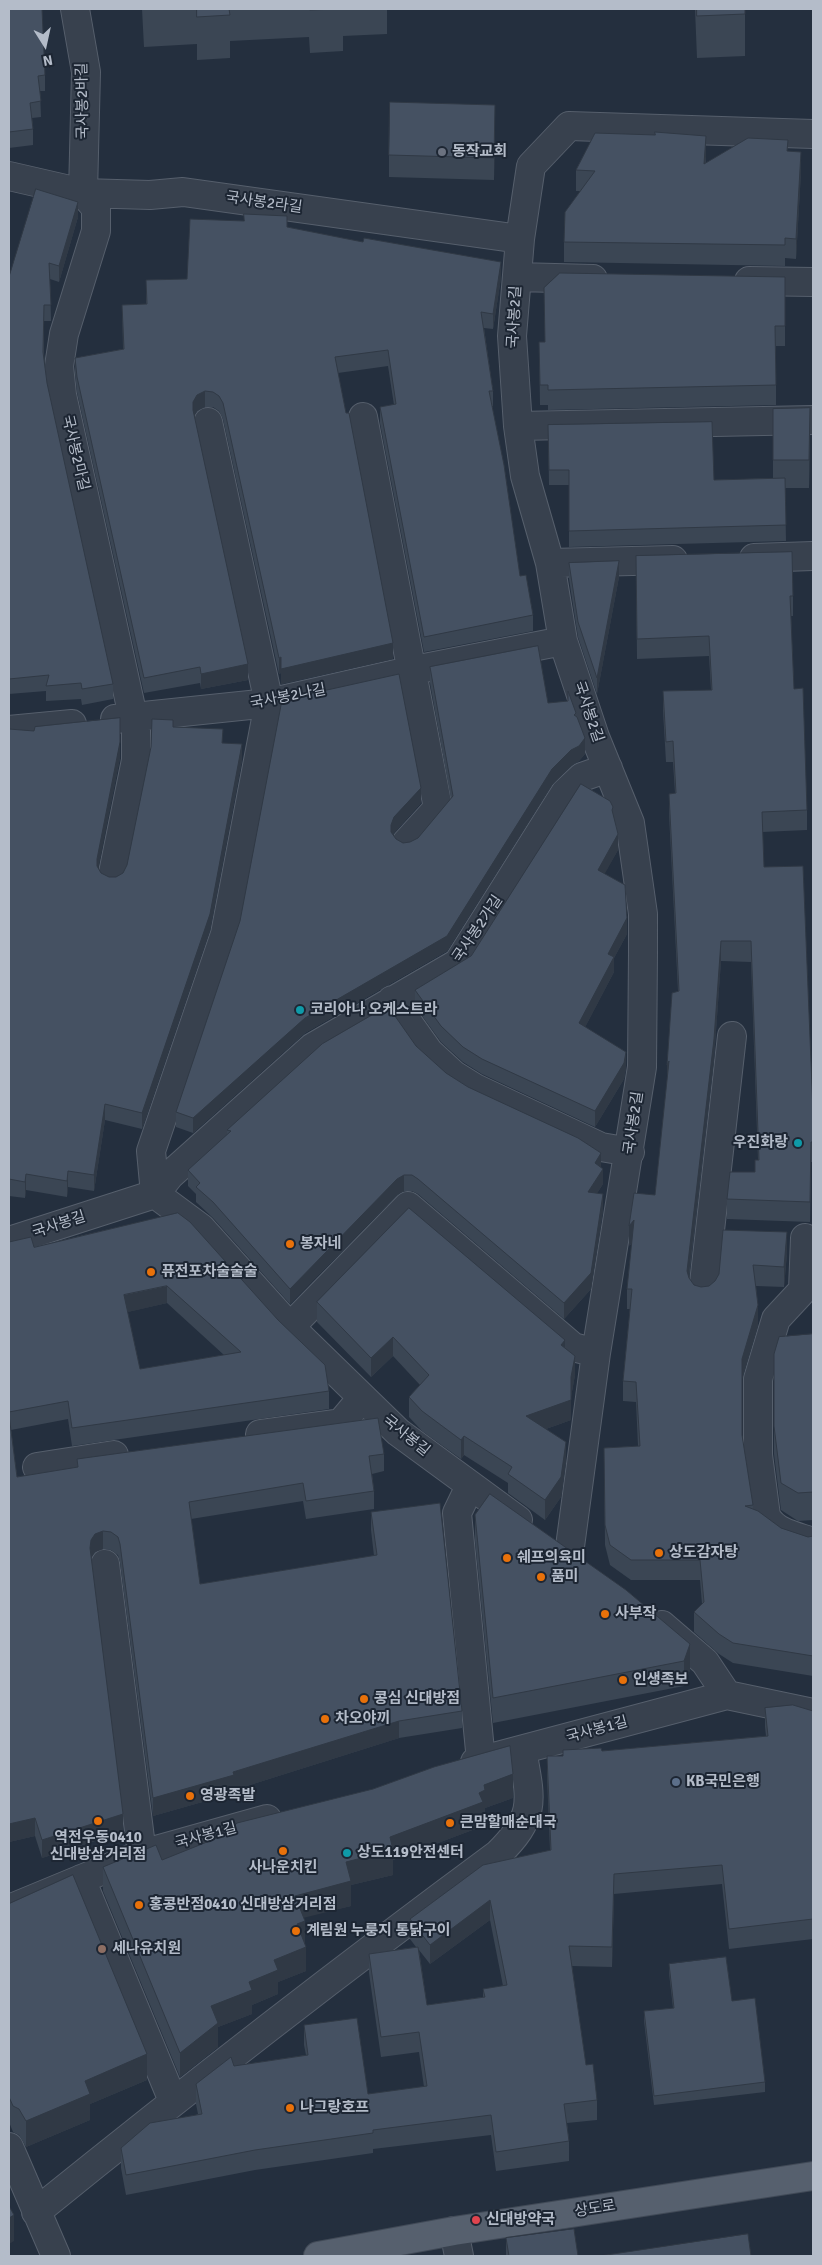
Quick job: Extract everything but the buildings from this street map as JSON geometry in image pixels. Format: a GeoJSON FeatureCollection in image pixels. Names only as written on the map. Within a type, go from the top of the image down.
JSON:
{"type":"FeatureCollection","features":[{"type":"Feature","properties":{"kind":"main road","name":"상도로"},"geometry":{"type":"LineString","coordinates":[[318,2256],[457,2244],[813,2176]]}},
{"type":"Feature","properties":{"kind":"street","name":"국사봉2바길"},"geometry":{"type":"LineString","coordinates":[[75,9],[86,72],[84,193]]}},
{"type":"Feature","properties":{"kind":"street","name":"국사봉2길"},"geometry":{"type":"LineString","coordinates":[[569,1554],[596,1354],[619,1205],[630,1152],[642,1067],[643,914],[638,868],[630,823],[608,768],[563,641],[550,563],[525,476],[518,426],[512,336],[520,239],[531,166],[569,126],[813,134]]}},
{"type":"Feature","properties":{"kind":"street","name":"국사봉2라길"},"geometry":{"type":"LineString","coordinates":[[9,176],[84,193],[150,195],[184,192],[520,239]]}},
{"type":"Feature","properties":{"kind":"street","name":"국사봉2마길"},"geometry":{"type":"LineString","coordinates":[[84,193],[96,208],[96,231],[64,334],[59,366],[62,395],[133,717],[137,744],[136,760],[112,878]]}},
{"type":"Feature","properties":{"kind":"street"},"geometry":{"type":"LineString","coordinates":[[517,278],[616,279]]}},
{"type":"Feature","properties":{"kind":"street"},"geometry":{"type":"LineString","coordinates":[[724,281],[813,282]]}},
{"type":"Feature","properties":{"kind":"street"},"geometry":{"type":"LineString","coordinates":[[363,417],[414,670],[438,808],[406,843]]}},
{"type":"Feature","properties":{"kind":"street"},"geometry":{"type":"LineString","coordinates":[[518,426],[813,420]]}},
{"type":"Feature","properties":{"kind":"street"},"geometry":{"type":"LineString","coordinates":[[155,1194],[151,1151],[225,934],[269,703],[208,422]]}},
{"type":"Feature","properties":{"kind":"street"},"geometry":{"type":"LineString","coordinates":[[725,558],[813,556]]}},
{"type":"Feature","properties":{"kind":"street"},"geometry":{"type":"LineString","coordinates":[[550,563],[696,559]]}},
{"type":"Feature","properties":{"kind":"street","name":"국사봉2나길"},"geometry":{"type":"LineString","coordinates":[[9,730],[269,703],[414,670],[563,641]]}},
{"type":"Feature","properties":{"kind":"street","name":"국사봉2가길"},"geometry":{"type":"LineString","coordinates":[[155,1194],[170,1175],[313,1047],[458,963],[565,793],[582,777],[608,768]]}},
{"type":"Feature","properties":{"kind":"street"},"geometry":{"type":"LineString","coordinates":[[392,1000],[429,1052],[454,1075],[475,1088],[600,1147],[630,1152]]}},
{"type":"Feature","properties":{"kind":"street"},"geometry":{"type":"LineString","coordinates":[[703,1292],[732,1036]]}},
{"type":"Feature","properties":{"kind":"street","name":"국사봉길"},"geometry":{"type":"LineString","coordinates":[[9,1241],[155,1194],[201,1228],[290,1327],[398,1432],[470,1486],[591,1570]]}},
{"type":"Feature","properties":{"kind":"street"},"geometry":{"type":"LineString","coordinates":[[290,1327],[408,1206],[572,1346],[596,1354]]}},
{"type":"Feature","properties":{"kind":"street"},"geometry":{"type":"LineString","coordinates":[[709,1234],[738,1235]]}},
{"type":"Feature","properties":{"kind":"street"},"geometry":{"type":"LineString","coordinates":[[776,1237],[809,1238],[803,1290],[776,1319],[758,1379],[758,1455],[766,1516],[770,1524],[782,1531],[813,1542]]}},
{"type":"Feature","properties":{"kind":"street"},"geometry":{"type":"LineString","coordinates":[[233,1438],[341,1422],[362,1398]]}},
{"type":"Feature","properties":{"kind":"street"},"geometry":{"type":"LineString","coordinates":[[37,1467],[135,1452]]}},
{"type":"Feature","properties":{"kind":"street"},"geometry":{"type":"LineString","coordinates":[[470,1486],[457,1513],[481,1761]]}},
{"type":"Feature","properties":{"kind":"street"},"geometry":{"type":"LineString","coordinates":[[106,1564],[142,1854]]}},
{"type":"Feature","properties":{"kind":"street"},"geometry":{"type":"LineString","coordinates":[[643,1609],[705,1662],[727,1694],[813,1713]]}},
{"type":"Feature","properties":{"kind":"street","name":"국사봉1길"},"geometry":{"type":"LineString","coordinates":[[453,1769],[727,1694]]}},
{"type":"Feature","properties":{"kind":"street"},"geometry":{"type":"LineString","coordinates":[[36,2212],[172,2101],[326,1982],[498,1854],[515,1838],[529,1809],[529,1790],[522,1750]]}},
{"type":"Feature","properties":{"kind":"street","name":"국사봉1길"},"geometry":{"type":"LineString","coordinates":[[9,1909],[142,1854],[292,1812]]}},
{"type":"Feature","properties":{"kind":"street"},"geometry":{"type":"LineString","coordinates":[[81,1879],[172,2101]]}},
{"type":"Feature","properties":{"kind":"street"},"geometry":{"type":"LineString","coordinates":[[9,2147],[56,2256]]}},
{"type":"Feature","properties":{"kind":"place","name":"동작교회"},"geometry":{"type":"Point","coordinates":[442,152]}},
{"type":"Feature","properties":{"kind":"place","name":"코리아나 오케스트라"},"geometry":{"type":"Point","coordinates":[300,1010]}},
{"type":"Feature","properties":{"kind":"place","name":"우진화랑"},"geometry":{"type":"Point","coordinates":[798,1143]}},
{"type":"Feature","properties":{"kind":"place","name":"봉자네"},"geometry":{"type":"Point","coordinates":[290,1244]}},
{"type":"Feature","properties":{"kind":"place","name":"퓨전포차술술술"},"geometry":{"type":"Point","coordinates":[151,1272]}},
{"type":"Feature","properties":{"kind":"place","name":"상도감자탕"},"geometry":{"type":"Point","coordinates":[659,1553]}},
{"type":"Feature","properties":{"kind":"place","name":"쉐프의육미"},"geometry":{"type":"Point","coordinates":[507,1558]}},
{"type":"Feature","properties":{"kind":"place","name":"품미"},"geometry":{"type":"Point","coordinates":[541,1577]}},
{"type":"Feature","properties":{"kind":"place","name":"사부작"},"geometry":{"type":"Point","coordinates":[605,1614]}},
{"type":"Feature","properties":{"kind":"place","name":"인생족보"},"geometry":{"type":"Point","coordinates":[623,1680]}},
{"type":"Feature","properties":{"kind":"place","name":"콩심 신대방점"},"geometry":{"type":"Point","coordinates":[364,1699]}},
{"type":"Feature","properties":{"kind":"place","name":"차오야끼"},"geometry":{"type":"Point","coordinates":[325,1719]}},
{"type":"Feature","properties":{"kind":"place","name":"KB국민은행"},"geometry":{"type":"Point","coordinates":[676,1782]}},
{"type":"Feature","properties":{"kind":"place","name":"영광족발"},"geometry":{"type":"Point","coordinates":[190,1796]}},
{"type":"Feature","properties":{"kind":"place","name":"역전우동0410 신대방삼거리점"},"geometry":{"type":"Point","coordinates":[98,1821]}},
{"type":"Feature","properties":{"kind":"place","name":"큰맘할매순대국"},"geometry":{"type":"Point","coordinates":[450,1823]}},
{"type":"Feature","properties":{"kind":"place","name":"사나운치킨"},"geometry":{"type":"Point","coordinates":[283,1851]}},
{"type":"Feature","properties":{"kind":"place","name":"상도119안전센터"},"geometry":{"type":"Point","coordinates":[347,1853]}},
{"type":"Feature","properties":{"kind":"place","name":"홍콩반점0410 신대방삼거리점"},"geometry":{"type":"Point","coordinates":[139,1905]}},
{"type":"Feature","properties":{"kind":"place","name":"계림원 누룽지 통닭구이"},"geometry":{"type":"Point","coordinates":[296,1931]}},
{"type":"Feature","properties":{"kind":"place","name":"세나유치원"},"geometry":{"type":"Point","coordinates":[102,1949]}},
{"type":"Feature","properties":{"kind":"place","name":"나그랑호프"},"geometry":{"type":"Point","coordinates":[290,2108]}},
{"type":"Feature","properties":{"kind":"place","name":"신대방약국"},"geometry":{"type":"Point","coordinates":[476,2220]}}]}
